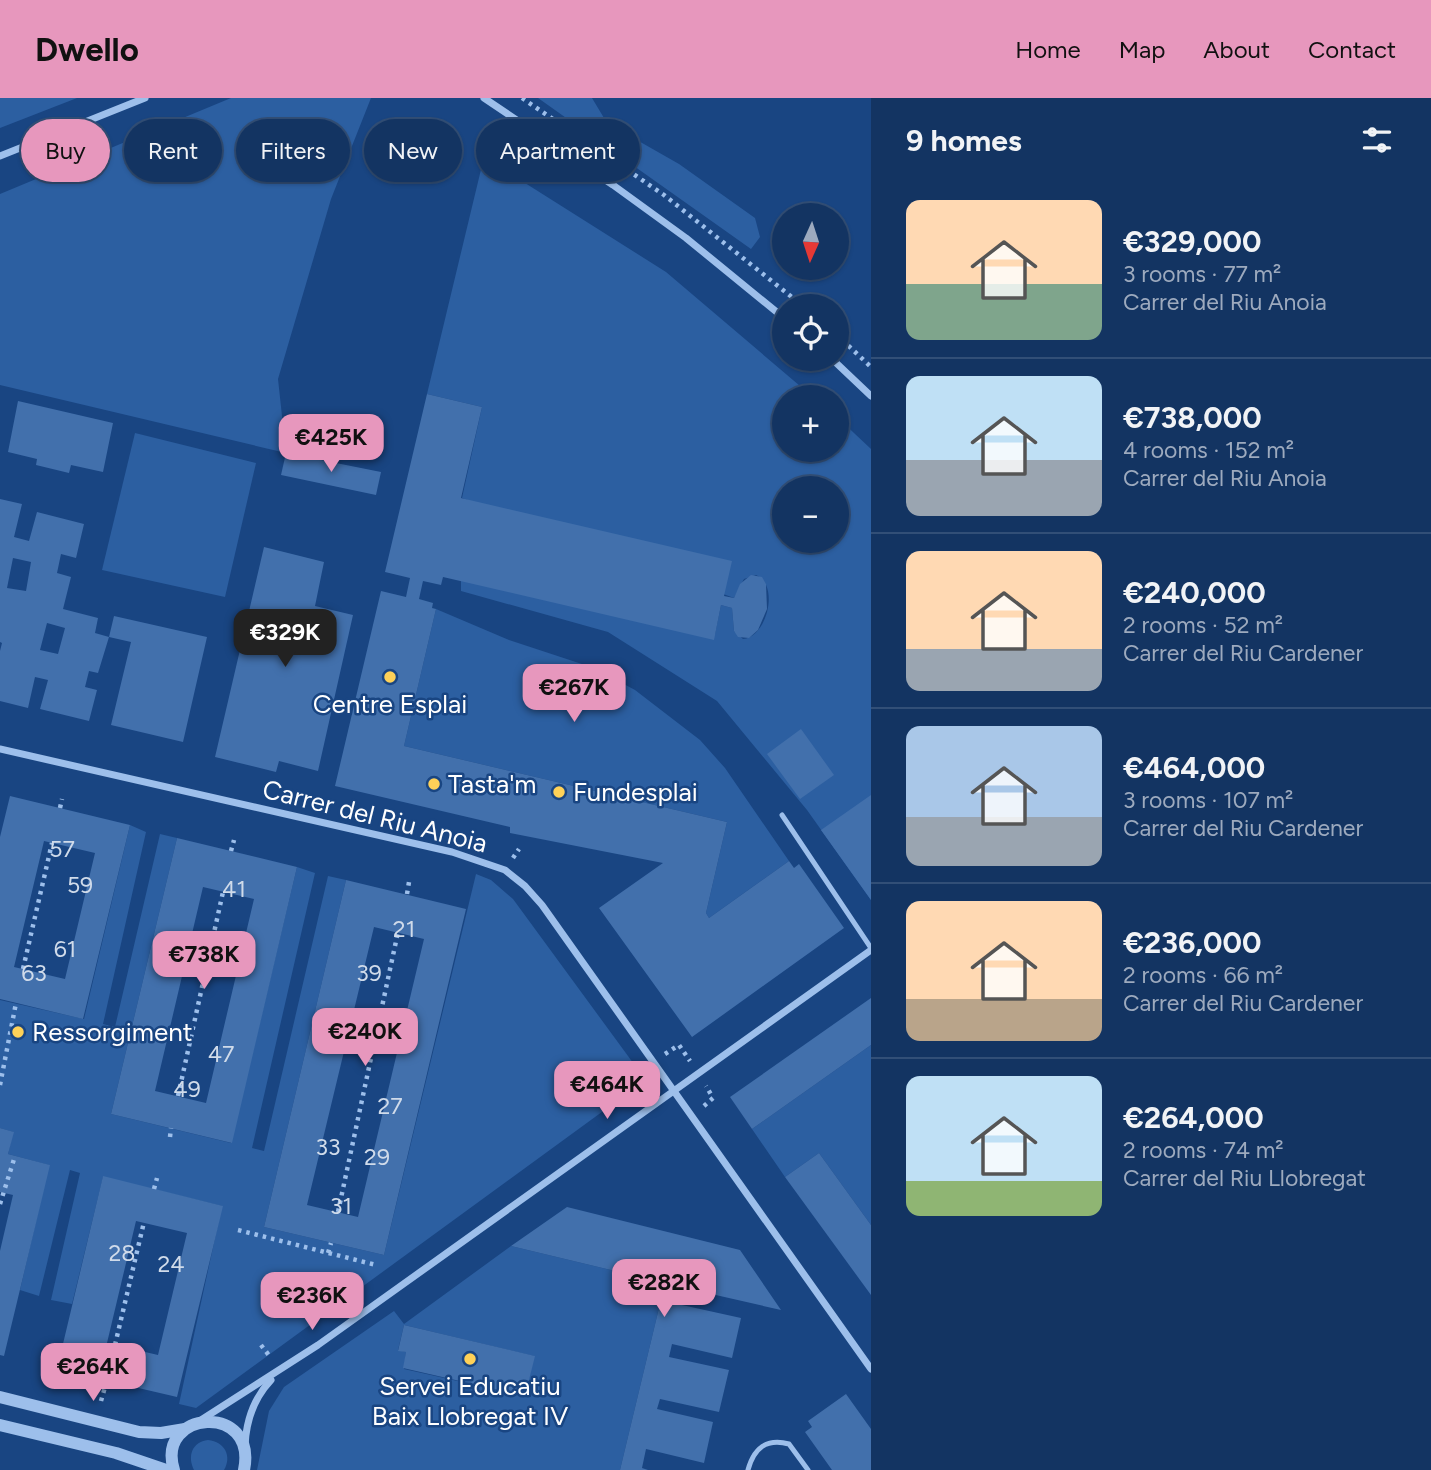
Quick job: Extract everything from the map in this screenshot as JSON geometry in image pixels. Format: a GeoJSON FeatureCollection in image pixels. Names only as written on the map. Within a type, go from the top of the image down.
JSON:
{"type":"FeatureCollection","features":[{"type":"Feature","properties":{"kind":"street"},"geometry":{"type":"LineString","coordinates":[[0,156],[145,98]]}},
{"type":"Feature","properties":{"kind":"street"},"geometry":{"type":"LineString","coordinates":[[484,98],[686,238],[772,308]]}},
{"type":"Feature","properties":{"kind":"street"},"geometry":{"type":"LineString","coordinates":[[844,371],[871,396]]}},
{"type":"Feature","properties":{"kind":"street","name":"Carrer del Riu Anoia"},"geometry":{"type":"LineString","coordinates":[[0,749],[452,852],[505,870],[525,886],[542,905],[871,1369]]}},
{"type":"Feature","properties":{"kind":"street"},"geometry":{"type":"LineString","coordinates":[[174,1470],[172,1450],[177,1438],[191,1426],[281,1370],[871,949]]}},
{"type":"Feature","properties":{"kind":"street"},"geometry":{"type":"LineString","coordinates":[[244,1448],[246,1431],[261,1390],[281,1370]]}},
{"type":"Feature","properties":{"kind":"street"},"geometry":{"type":"LineString","coordinates":[[0,1397],[139,1432],[161,1433],[208,1421],[220,1423],[239,1436],[246,1459],[244,1470]]}},
{"type":"Feature","properties":{"kind":"street"},"geometry":{"type":"LineString","coordinates":[[0,1425],[116,1452],[166,1470]]}},
{"type":"Feature","properties":{"kind":"lane"},"geometry":{"type":"LineString","coordinates":[[782,815],[871,949]]}},
{"type":"Feature","properties":{"kind":"lane"},"geometry":{"type":"LineString","coordinates":[[748,1470],[759,1448],[774,1440],[789,1444],[808,1470]]}},
{"type":"Feature","properties":{"kind":"path"},"geometry":{"type":"LineString","coordinates":[[522,98],[664,195],[788,294]]}},
{"type":"Feature","properties":{"kind":"path"},"geometry":{"type":"LineString","coordinates":[[849,346],[871,367]]}},
{"type":"Feature","properties":{"kind":"path"},"geometry":{"type":"LineString","coordinates":[[60,808],[62,799]]}},
{"type":"Feature","properties":{"kind":"path"},"geometry":{"type":"LineString","coordinates":[[231,851],[234,840]]}},
{"type":"Feature","properties":{"kind":"path"},"geometry":{"type":"LineString","coordinates":[[23,969],[52,843]]}},
{"type":"Feature","properties":{"kind":"path"},"geometry":{"type":"LineString","coordinates":[[407,894],[410,882]]}},
{"type":"Feature","properties":{"kind":"path"},"geometry":{"type":"LineString","coordinates":[[178,1096],[223,892]]}},
{"type":"Feature","properties":{"kind":"path"},"geometry":{"type":"LineString","coordinates":[[338,1212],[398,932]]}},
{"type":"Feature","properties":{"kind":"path"},"geometry":{"type":"LineString","coordinates":[[0,1085],[16,1003]]}},
{"type":"Feature","properties":{"kind":"path"},"geometry":{"type":"LineString","coordinates":[[170,1137],[171,1128]]}},
{"type":"Feature","properties":{"kind":"path"},"geometry":{"type":"LineString","coordinates":[[0,1204],[15,1156]]}},
{"type":"Feature","properties":{"kind":"path"},"geometry":{"type":"LineString","coordinates":[[154,1189],[157,1178]]}},
{"type":"Feature","properties":{"kind":"path"},"geometry":{"type":"LineString","coordinates":[[115,1345],[144,1222]]}},
{"type":"Feature","properties":{"kind":"path"},"geometry":{"type":"LineString","coordinates":[[238,1230],[376,1265]]}},
{"type":"Feature","properties":{"kind":"path"},"geometry":{"type":"LineString","coordinates":[[328,1253],[331,1242]]}},
{"type":"Feature","properties":{"kind":"path"},"geometry":{"type":"LineString","coordinates":[[101,1401],[107,1380]]}},
{"type":"Feature","properties":{"kind":"shaded area"},"geometry":{"type":"Polygon","coordinates":[[[0,98],[77,98],[21,119],[0,128],[0,98]]]}},
{"type":"Feature","properties":{"kind":"shaded area"},"geometry":{"type":"Polygon","coordinates":[[[231,98],[371,98],[350,151],[350,119],[236,119],[236,182],[338,182],[278,379],[286,453],[0,385],[0,194],[29,182],[110,182],[110,148],[124,142],[124,182],[222,182],[222,119],[180,119],[231,98]]]}},
{"type":"Feature","properties":{"kind":"shaded area"},"geometry":{"type":"Polygon","coordinates":[[[538,98],[592,98],[605,119],[568,119],[538,98]]]}},
{"type":"Feature","properties":{"kind":"shaded area"},"geometry":{"type":"Polygon","coordinates":[[[640,142],[679,164],[755,218],[760,237],[751,249],[640,170],[640,142]]]}},
{"type":"Feature","properties":{"kind":"shaded area"},"geometry":{"type":"Polygon","coordinates":[[[478,182],[524,182],[666,272],[772,362],[772,371],[782,371],[799,385],[772,385],[772,462],[849,462],[849,428],[871,449],[871,900],[807,810],[717,701],[608,632],[461,591],[461,578],[715,634],[721,605],[732,608],[734,631],[743,639],[759,630],[768,610],[767,589],[756,575],[744,579],[734,598],[462,498],[482,407],[427,394],[478,182]]]}},
{"type":"Feature","properties":{"kind":"shaded area"},"geometry":{"type":"Polygon","coordinates":[[[135,433],[256,463],[225,597],[102,570],[135,433]]]}},
{"type":"Feature","properties":{"kind":"shaded area"},"geometry":{"type":"Polygon","coordinates":[[[436,609],[509,640],[594,668],[635,690],[700,740],[725,768],[789,861],[709,918],[706,913],[727,822],[404,746],[436,609]]]}},
{"type":"Feature","properties":{"kind":"shaded area"},"geometry":{"type":"Polygon","coordinates":[[[130,825],[146,832],[103,1024],[115,1027],[160,834],[177,838],[111,1114],[231,1143],[297,867],[315,873],[252,1148],[264,1151],[328,876],[346,880],[264,1227],[384,1255],[476,874],[491,880],[513,899],[639,1071],[643,1082],[196,1408],[179,1404],[222,1206],[103,1177],[72,1304],[51,1300],[80,1173],[70,1170],[39,1296],[20,1290],[49,1165],[8,1154],[13,1132],[0,1128],[0,1000],[84,1019],[130,825]]]}},
{"type":"Feature","properties":{"kind":"shaded area"},"geometry":{"type":"Polygon","coordinates":[[[871,1045],[871,1225],[819,1153],[785,1177],[752,1129],[871,1045]]]}},
{"type":"Feature","properties":{"kind":"shaded area"},"geometry":{"type":"Polygon","coordinates":[[[511,1246],[665,1283],[620,1470],[257,1470],[269,1411],[284,1387],[394,1311],[404,1324],[511,1246]],[[404,1325],[398,1350],[406,1352],[404,1369],[525,1396],[534,1356],[404,1325]]]}},
{"type":"Feature","properties":{"kind":"shaded area"},"geometry":{"type":"Polygon","coordinates":[[[208,1440],[214,1441],[225,1450],[227,1460],[224,1470],[194,1470],[192,1450],[208,1440]]]}},
{"type":"Feature","properties":{"kind":"building","name":"Centre Esplai"},"geometry":{"type":"Polygon","coordinates":[[[427,394],[482,407],[461,498],[732,561],[724,596],[734,598],[740,584],[751,575],[762,577],[766,584],[767,609],[758,630],[749,638],[738,637],[734,631],[732,608],[721,605],[714,640],[443,577],[441,585],[423,581],[419,599],[433,603],[432,608],[436,609],[404,746],[727,822],[706,913],[709,918],[789,861],[794,868],[799,864],[844,928],[692,1037],[599,908],[663,863],[510,833],[510,827],[335,786],[381,591],[406,597],[410,578],[385,572],[427,394]]]}},
{"type":"Feature","properties":{"kind":"building"},"geometry":{"type":"Polygon","coordinates":[[[18,401],[113,423],[103,472],[71,465],[69,473],[36,465],[37,459],[8,452],[18,401]]]}},
{"type":"Feature","properties":{"kind":"building"},"geometry":{"type":"Polygon","coordinates":[[[286,453],[381,472],[376,495],[281,475],[286,453]]]}},
{"type":"Feature","properties":{"kind":"building"},"geometry":{"type":"Polygon","coordinates":[[[0,499],[22,504],[14,537],[29,541],[37,512],[84,524],[76,558],[61,554],[57,573],[71,577],[63,609],[98,618],[95,633],[109,637],[98,673],[89,671],[85,687],[97,690],[89,721],[40,709],[48,680],[35,677],[28,708],[0,701],[0,499]],[[13,558],[7,588],[26,591],[31,562],[13,558]],[[47,623],[40,650],[58,654],[65,628],[47,623]]]}},
{"type":"Feature","properties":{"kind":"building"},"geometry":{"type":"Polygon","coordinates":[[[264,547],[324,562],[315,606],[353,615],[318,771],[279,761],[276,772],[215,757],[264,547]]]}},
{"type":"Feature","properties":{"kind":"building"},"geometry":{"type":"Polygon","coordinates":[[[114,616],[207,637],[183,742],[111,725],[131,642],[109,637],[114,616]]]}},
{"type":"Feature","properties":{"kind":"building"},"geometry":{"type":"Polygon","coordinates":[[[801,729],[834,775],[800,799],[767,754],[801,729]]]}},
{"type":"Feature","properties":{"kind":"building"},"geometry":{"type":"Polygon","coordinates":[[[871,795],[871,900],[821,830],[871,795]]]}},
{"type":"Feature","properties":{"kind":"building"},"geometry":{"type":"Polygon","coordinates":[[[10,796],[130,825],[83,1019],[0,999],[0,837],[10,796]],[[44,841],[14,967],[65,979],[95,853],[44,841]]]}},
{"type":"Feature","properties":{"kind":"building"},"geometry":{"type":"Polygon","coordinates":[[[177,838],[297,867],[232,1143],[111,1114],[177,838]],[[203,887],[155,1091],[206,1103],[254,899],[203,887]]]}},
{"type":"Feature","properties":{"kind":"building"},"geometry":{"type":"Polygon","coordinates":[[[346,880],[466,909],[384,1255],[264,1227],[346,880]],[[374,927],[307,1205],[358,1217],[424,939],[374,927]]]}},
{"type":"Feature","properties":{"kind":"building"},"geometry":{"type":"Polygon","coordinates":[[[871,998],[871,1045],[752,1129],[730,1097],[871,998]]]}},
{"type":"Feature","properties":{"kind":"building"},"geometry":{"type":"Polygon","coordinates":[[[0,1128],[14,1132],[8,1154],[50,1165],[4,1356],[0,1355],[0,1251],[13,1195],[0,1192],[0,1128]]]}},
{"type":"Feature","properties":{"kind":"building"},"geometry":{"type":"Polygon","coordinates":[[[819,1153],[871,1225],[871,1295],[785,1177],[819,1153]]]}},
{"type":"Feature","properties":{"kind":"building"},"geometry":{"type":"Polygon","coordinates":[[[103,1176],[223,1206],[177,1397],[57,1369],[103,1176]],[[136,1221],[107,1343],[158,1355],[187,1233],[136,1221]]]}},
{"type":"Feature","properties":{"kind":"building"},"geometry":{"type":"Polygon","coordinates":[[[567,1207],[740,1250],[781,1310],[685,1288],[682,1305],[741,1318],[732,1358],[672,1344],[669,1357],[729,1370],[719,1412],[660,1399],[657,1409],[713,1422],[704,1463],[646,1449],[642,1468],[648,1470],[620,1470],[665,1283],[511,1246],[567,1207]]]}},
{"type":"Feature","properties":{"kind":"building","name":"Servei Educatiu Baix Llobregat IV"},"geometry":{"type":"Polygon","coordinates":[[[404,1325],[535,1356],[525,1396],[403,1368],[406,1352],[398,1351],[404,1325]]]}},
{"type":"Feature","properties":{"kind":"building"},"geometry":{"type":"Polygon","coordinates":[[[846,1394],[871,1429],[871,1470],[832,1470],[805,1432],[812,1427],[808,1421],[846,1394]]]}},
{"type":"Feature","properties":{"kind":"place","name":"Centre Esplai"},"geometry":{"type":"Point","coordinates":[390,677]}},
{"type":"Feature","properties":{"kind":"place","name":"Tasta'm"},"geometry":{"type":"Point","coordinates":[434,784]}},
{"type":"Feature","properties":{"kind":"place","name":"Fundesplai"},"geometry":{"type":"Point","coordinates":[559,792]}},
{"type":"Feature","properties":{"kind":"place","name":"Ressorgiment"},"geometry":{"type":"Point","coordinates":[18,1032]}},
{"type":"Feature","properties":{"kind":"place","name":"Servei Educatiu Baix Llobregat IV"},"geometry":{"type":"Point","coordinates":[470,1359]}}]}
